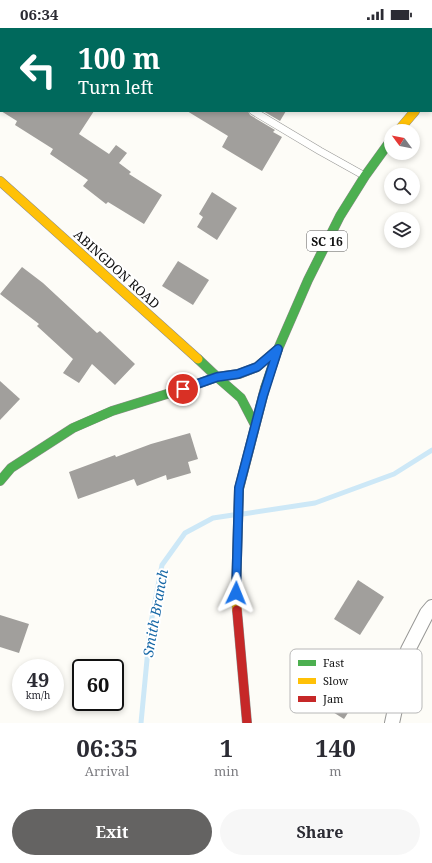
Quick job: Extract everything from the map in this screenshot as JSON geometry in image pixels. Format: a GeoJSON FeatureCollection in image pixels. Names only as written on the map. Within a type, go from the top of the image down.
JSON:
{"type":"FeatureCollection","features":[{"type":"Feature","properties":{"kind":"main road"},"geometry":{"type":"LineString","coordinates":[[404,124],[414,112]]}},
{"type":"Feature","properties":{"kind":"main road","name":"SC 16"},"geometry":{"type":"LineString","coordinates":[[247,723],[236,593],[239,488],[263,396],[278,349],[308,280],[340,216],[365,176],[384,150]]}},
{"type":"Feature","properties":{"kind":"main road","name":"ABINGDON ROAD"},"geometry":{"type":"LineString","coordinates":[[0,181],[241,398],[255,425]]}},
{"type":"Feature","properties":{"kind":"main road"},"geometry":{"type":"LineString","coordinates":[[0,481],[11,468],[73,428],[112,411],[217,377],[238,374],[257,367],[278,349]]}},
{"type":"Feature","properties":{"kind":"street"},"geometry":{"type":"LineString","coordinates":[[409,649],[427,613],[432,607]]}},
{"type":"Feature","properties":{"kind":"street"},"geometry":{"type":"LineString","coordinates":[[392,723],[394,713]]}},
{"type":"Feature","properties":{"kind":"lane"},"geometry":{"type":"LineString","coordinates":[[255,112],[365,176]]}},
{"type":"Feature","properties":{"kind":"building"},"geometry":{"type":"Polygon","coordinates":[[[3,112],[93,112],[79,134],[109,154],[116,145],[127,153],[119,163],[131,172],[129,174],[162,195],[144,224],[108,202],[106,204],[83,186],[88,180],[50,154],[53,149],[15,125],[17,121],[3,112]]]}},
{"type":"Feature","properties":{"kind":"building"},"geometry":{"type":"Polygon","coordinates":[[[189,112],[248,112],[250,115],[275,130],[273,132],[282,137],[262,171],[222,147],[228,136],[189,112]]]}},
{"type":"Feature","properties":{"kind":"building"},"geometry":{"type":"Polygon","coordinates":[[[265,112],[285,112],[280,121],[265,112]]]}},
{"type":"Feature","properties":{"kind":"building"},"geometry":{"type":"Polygon","coordinates":[[[212,192],[237,208],[217,240],[197,227],[203,217],[199,214],[212,192]]]}},
{"type":"Feature","properties":{"kind":"building"},"geometry":{"type":"Polygon","coordinates":[[[178,261],[209,280],[193,305],[162,286],[178,261]]]}},
{"type":"Feature","properties":{"kind":"building"},"geometry":{"type":"Polygon","coordinates":[[[22,267],[43,283],[97,333],[100,331],[135,364],[115,385],[92,364],[79,383],[63,373],[73,359],[37,326],[39,324],[0,294],[22,267]]]}},
{"type":"Feature","properties":{"kind":"building"},"geometry":{"type":"Polygon","coordinates":[[[0,381],[20,399],[0,420],[0,381]]]}},
{"type":"Feature","properties":{"kind":"building"},"geometry":{"type":"Polygon","coordinates":[[[190,433],[198,459],[188,462],[191,473],[167,480],[166,475],[137,486],[134,479],[78,499],[69,472],[115,455],[116,457],[151,444],[190,433]]]}},
{"type":"Feature","properties":{"kind":"building"},"geometry":{"type":"Polygon","coordinates":[[[358,580],[384,597],[360,635],[334,619],[358,580]]]}},
{"type":"Feature","properties":{"kind":"building"},"geometry":{"type":"Polygon","coordinates":[[[0,615],[29,624],[19,653],[0,647],[0,615]]]}},
{"type":"Feature","properties":{"kind":"building"},"geometry":{"type":"Polygon","coordinates":[[[334,713],[348,713],[344,719],[334,713]]]}},
{"type":"Feature","properties":{"kind":"waterway","name":"Smith Branch"},"geometry":{"type":"LineString","coordinates":[[243,514],[315,503],[394,474],[432,450]]}},
{"type":"Feature","properties":{"kind":"waterway","name":"Smith Branch"},"geometry":{"type":"LineString","coordinates":[[141,723],[150,628],[162,565],[185,533],[213,518],[233,515]]}},
{"type":"Feature","properties":{"kind":"traffic: fast"},"geometry":{"type":"LineString","coordinates":[[265,388],[278,349],[308,280],[340,216],[365,176],[384,150]]}},
{"type":"Feature","properties":{"kind":"traffic: fast"},"geometry":{"type":"LineString","coordinates":[[0,481],[11,468],[73,428],[112,411],[217,377],[198,359]]}},
{"type":"Feature","properties":{"kind":"traffic: fast"},"geometry":{"type":"LineString","coordinates":[[217,377],[241,398],[255,425]]}},
{"type":"Feature","properties":{"kind":"traffic: slow"},"geometry":{"type":"LineString","coordinates":[[404,124],[414,112]]}},
{"type":"Feature","properties":{"kind":"traffic: slow"},"geometry":{"type":"LineString","coordinates":[[0,181],[198,359]]}},
{"type":"Feature","properties":{"kind":"traffic: slow"},"geometry":{"type":"LineString","coordinates":[[217,377],[239,374],[257,367],[278,349]]}},
{"type":"Feature","properties":{"kind":"traffic: slow"},"geometry":{"type":"LineString","coordinates":[[237,610],[236,593],[239,489],[265,388]]}},
{"type":"Feature","properties":{"kind":"traffic: jam"},"geometry":{"type":"LineString","coordinates":[[237,610],[247,723]]}},
{"type":"Feature","properties":{"kind":"route"},"geometry":{"type":"LineString","coordinates":[[183,389],[217,377],[238,374],[257,367],[278,349],[263,396],[239,488],[236,593]]}}]}
